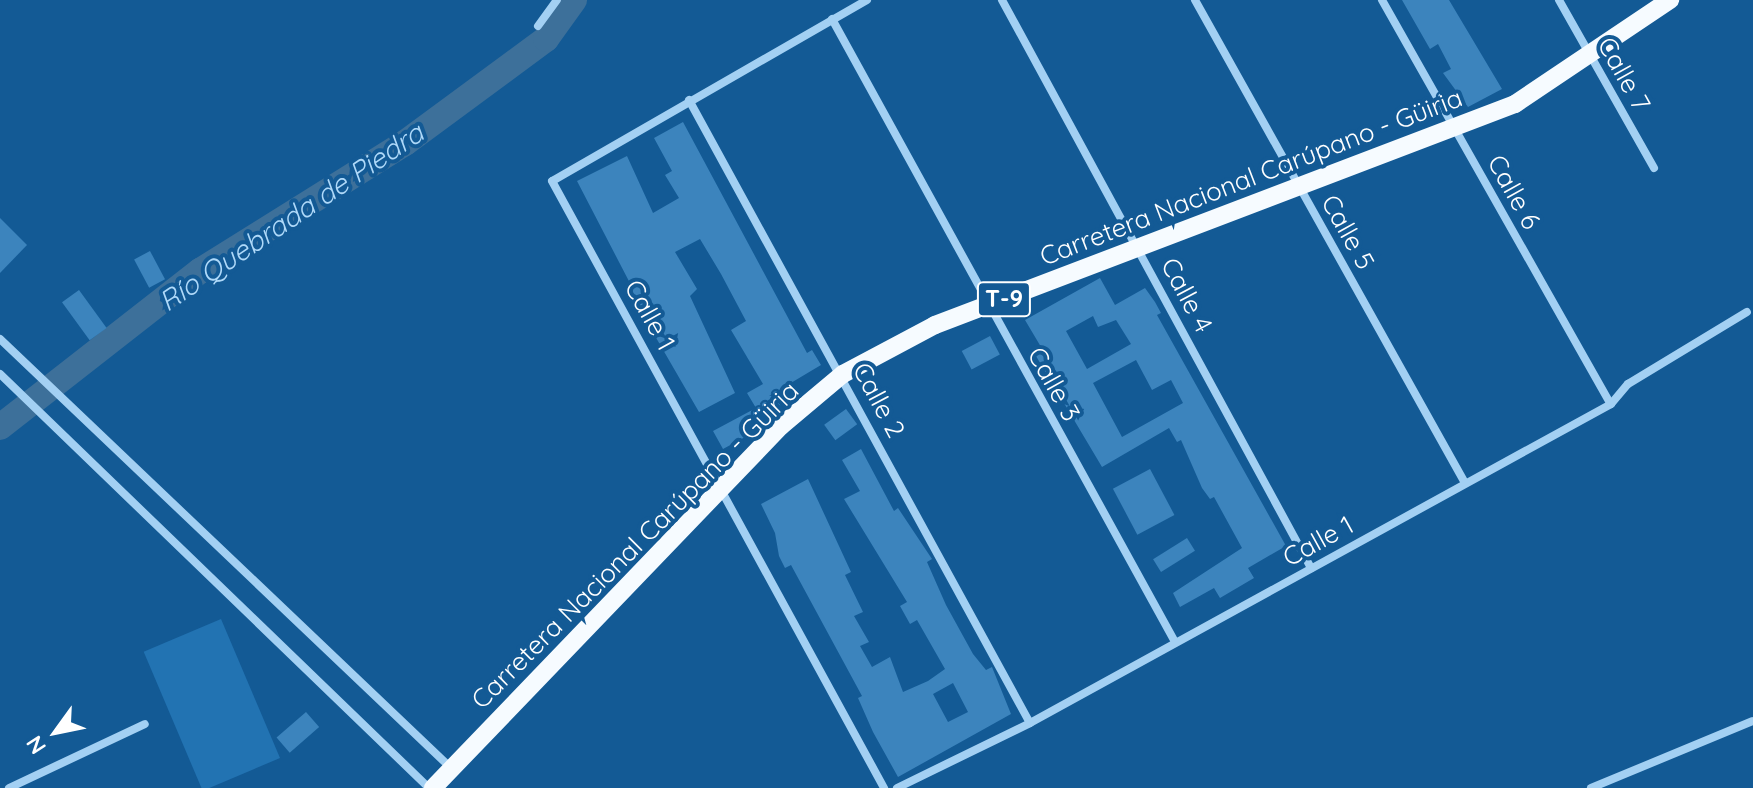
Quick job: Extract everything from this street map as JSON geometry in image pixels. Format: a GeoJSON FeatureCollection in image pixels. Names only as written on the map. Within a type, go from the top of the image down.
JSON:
{"type":"FeatureCollection","features":[{"type":"Feature","properties":{"kind":"highway","name":"Carretera Nacional Carúpano - Güiria"},"geometry":{"type":"LineString","coordinates":[[431,788],[781,426],[843,374],[935,325],[1515,104],[1591,57],[1670,0]]}},
{"type":"Feature","properties":{"kind":"street"},"geometry":{"type":"LineString","coordinates":[[538,26],[557,0]]}},
{"type":"Feature","properties":{"kind":"street","name":"Calle 1"},"geometry":{"type":"LineString","coordinates":[[867,0],[552,181],[723,488],[884,788]]}},
{"type":"Feature","properties":{"kind":"street","name":"Calle 4"},"geometry":{"type":"LineString","coordinates":[[1002,0],[1311,568]]}},
{"type":"Feature","properties":{"kind":"street","name":"Calle 5"},"geometry":{"type":"LineString","coordinates":[[1195,0],[1465,483]]}},
{"type":"Feature","properties":{"kind":"street","name":"Calle 6"},"geometry":{"type":"LineString","coordinates":[[1382,0],[1611,404]]}},
{"type":"Feature","properties":{"kind":"street","name":"Calle 7"},"geometry":{"type":"LineString","coordinates":[[1559,0],[1654,168]]}},
{"type":"Feature","properties":{"kind":"street","name":"Calle 3"},"geometry":{"type":"LineString","coordinates":[[832,19],[1175,642]]}},
{"type":"Feature","properties":{"kind":"street","name":"Calle 2"},"geometry":{"type":"LineString","coordinates":[[689,100],[843,374],[1030,723]]}},
{"type":"Feature","properties":{"kind":"street","name":"Calle 1"},"geometry":{"type":"LineString","coordinates":[[897,788],[1030,723],[1611,404],[1628,384],[1747,312]]}},
{"type":"Feature","properties":{"kind":"street"},"geometry":{"type":"LineString","coordinates":[[0,339],[451,768]]}},
{"type":"Feature","properties":{"kind":"street"},"geometry":{"type":"LineString","coordinates":[[0,374],[431,788]]}},
{"type":"Feature","properties":{"kind":"street"},"geometry":{"type":"LineString","coordinates":[[1591,788],[1753,721]]}},
{"type":"Feature","properties":{"kind":"street"},"geometry":{"type":"LineString","coordinates":[[9,788],[145,724]]}},
{"type":"Feature","properties":{"kind":"shaded area"},"geometry":{"type":"Polygon","coordinates":[[[221,619],[280,758],[209,788],[201,788],[144,652],[221,619]]]}},
{"type":"Feature","properties":{"kind":"building"},"geometry":{"type":"Polygon","coordinates":[[[1402,0],[1449,0],[1502,89],[1468,107],[1443,73],[1451,69],[1438,44],[1430,49],[1402,0]]]}},
{"type":"Feature","properties":{"kind":"building"},"geometry":{"type":"Polygon","coordinates":[[[683,122],[807,353],[812,350],[821,365],[769,396],[779,395],[784,403],[753,422],[758,430],[723,449],[713,431],[756,408],[747,393],[763,384],[731,330],[746,321],[721,274],[700,239],[675,252],[697,289],[690,296],[735,393],[699,412],[629,291],[633,289],[577,181],[627,156],[653,213],[679,198],[665,175],[672,171],[654,138],[683,122]]]}},
{"type":"Feature","properties":{"kind":"building"},"geometry":{"type":"Polygon","coordinates":[[[0,218],[27,245],[0,273],[0,218]]]}},
{"type":"Feature","properties":{"kind":"building"},"geometry":{"type":"Polygon","coordinates":[[[150,251],[165,279],[149,288],[134,259],[150,251]]]}},
{"type":"Feature","properties":{"kind":"building"},"geometry":{"type":"Polygon","coordinates":[[[1100,278],[1115,305],[1145,288],[1161,313],[1157,315],[1286,546],[1248,568],[1254,578],[1220,598],[1214,588],[1180,607],[1173,593],[1242,548],[1214,497],[1210,499],[1202,488],[1181,440],[1177,442],[1169,428],[1102,467],[1033,351],[1041,347],[1025,320],[1100,278]],[[1093,316],[1066,331],[1087,369],[1131,344],[1116,320],[1098,327],[1093,316]],[[1136,360],[1093,383],[1122,437],[1183,403],[1171,380],[1152,390],[1136,360]]]}},
{"type":"Feature","properties":{"kind":"building"},"geometry":{"type":"Polygon","coordinates":[[[79,290],[107,328],[90,340],[62,302],[79,290]]]}},
{"type":"Feature","properties":{"kind":"building"},"geometry":{"type":"Polygon","coordinates":[[[990,336],[1000,355],[972,370],[962,351],[990,336]]]}},
{"type":"Feature","properties":{"kind":"building"},"geometry":{"type":"Polygon","coordinates":[[[846,409],[857,424],[835,440],[824,425],[846,409]]]}},
{"type":"Feature","properties":{"kind":"building"},"geometry":{"type":"Polygon","coordinates":[[[861,449],[894,511],[898,508],[932,559],[927,562],[946,605],[973,654],[986,670],[992,667],[1011,714],[898,777],[873,732],[858,698],[862,696],[791,565],[785,568],[779,556],[775,533],[761,504],[808,479],[851,572],[845,575],[863,612],[854,616],[869,642],[860,646],[872,667],[890,657],[903,692],[928,681],[945,669],[917,620],[910,624],[900,606],[907,602],[844,499],[860,491],[842,460],[861,449]],[[953,683],[933,694],[948,722],[968,712],[953,683]]]}},
{"type":"Feature","properties":{"kind":"building"},"geometry":{"type":"Polygon","coordinates":[[[1150,469],[1174,515],[1137,535],[1113,489],[1150,469]]]}},
{"type":"Feature","properties":{"kind":"building"},"geometry":{"type":"Polygon","coordinates":[[[1187,538],[1195,551],[1161,572],[1153,559],[1187,538]]]}},
{"type":"Feature","properties":{"kind":"building"},"geometry":{"type":"Polygon","coordinates":[[[306,712],[319,727],[290,753],[277,738],[306,712]]]}},
{"type":"Feature","properties":{"kind":"waterway","name":"Río Quebrada de Piedra"},"geometry":{"type":"LineString","coordinates":[[0,427],[200,271],[405,143],[546,39],[574,0]]}}]}
